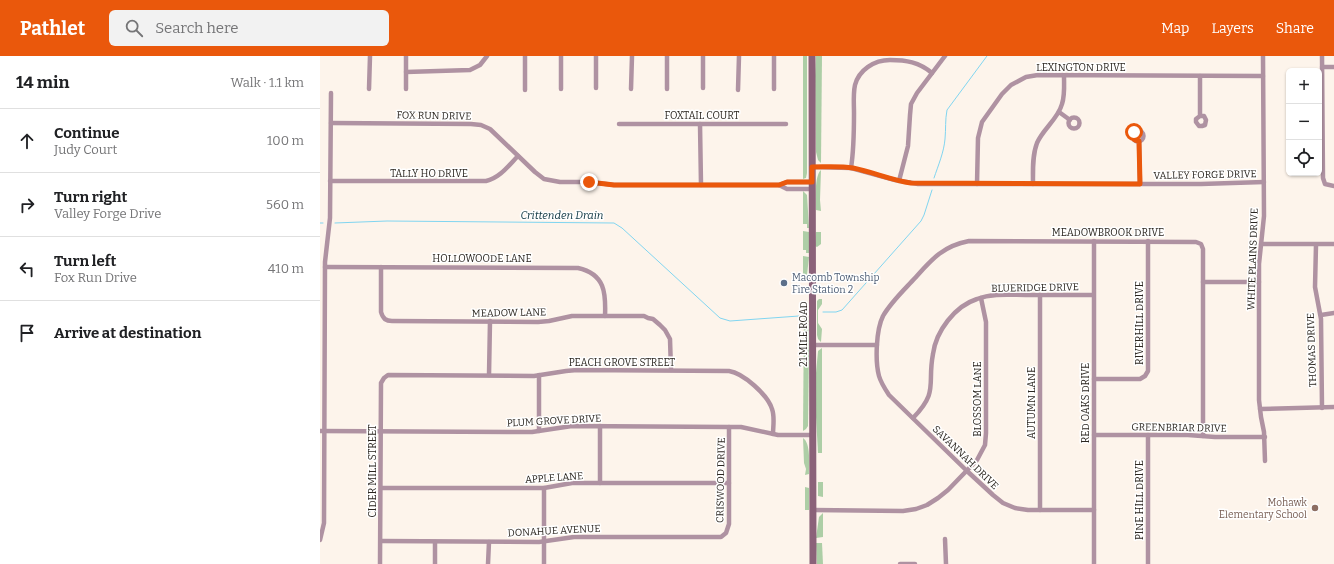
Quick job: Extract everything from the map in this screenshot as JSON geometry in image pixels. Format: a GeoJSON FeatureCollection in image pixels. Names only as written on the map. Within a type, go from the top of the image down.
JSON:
{"type":"FeatureCollection","features":[{"type":"Feature","properties":{"kind":"street"},"geometry":{"type":"LineString","coordinates":[[370,56],[370,89]]}},
{"type":"Feature","properties":{"kind":"street"},"geometry":{"type":"LineString","coordinates":[[406,56],[406,89]]}},
{"type":"Feature","properties":{"kind":"street"},"geometry":{"type":"LineString","coordinates":[[406,72],[464,72],[480,65],[487,56]]}},
{"type":"Feature","properties":{"kind":"street"},"geometry":{"type":"LineString","coordinates":[[525,56],[525,90]]}},
{"type":"Feature","properties":{"kind":"street"},"geometry":{"type":"LineString","coordinates":[[560,89],[561,56]]}},
{"type":"Feature","properties":{"kind":"street"},"geometry":{"type":"LineString","coordinates":[[596,56],[596,88]]}},
{"type":"Feature","properties":{"kind":"street"},"geometry":{"type":"LineString","coordinates":[[632,56],[632,89]]}},
{"type":"Feature","properties":{"kind":"street"},"geometry":{"type":"LineString","coordinates":[[667,56],[667,89]]}},
{"type":"Feature","properties":{"kind":"street"},"geometry":{"type":"LineString","coordinates":[[703,56],[703,88]]}},
{"type":"Feature","properties":{"kind":"street"},"geometry":{"type":"LineString","coordinates":[[738,56],[738,90]]}},
{"type":"Feature","properties":{"kind":"street"},"geometry":{"type":"LineString","coordinates":[[774,56],[774,89]]}},
{"type":"Feature","properties":{"kind":"street","name":"21 MILE ROAD"},"geometry":{"type":"LineString","coordinates":[[812,56],[813,564]]}},
{"type":"Feature","properties":{"kind":"street"},"geometry":{"type":"LineString","coordinates":[[899,181],[908,146],[911,104],[944,56]]}},
{"type":"Feature","properties":{"kind":"street","name":"WHITE PLAINS DRIVE"},"geometry":{"type":"LineString","coordinates":[[1263,56],[1264,223],[1261,244],[1259,282],[1260,409],[1265,437],[1265,461]]}},
{"type":"Feature","properties":{"kind":"street"},"geometry":{"type":"LineString","coordinates":[[1322,56],[1323,178],[1325,184],[1334,186]]}},
{"type":"Feature","properties":{"kind":"street"},"geometry":{"type":"LineString","coordinates":[[851,168],[854,145],[854,91],[857,80],[862,71],[874,63],[890,60],[907,61],[918,64],[932,73]]}},
{"type":"Feature","properties":{"kind":"street"},"geometry":{"type":"LineString","coordinates":[[1322,67],[1334,67]]}},
{"type":"Feature","properties":{"kind":"street"},"geometry":{"type":"LineString","coordinates":[[1033,184],[1034,155],[1037,144],[1042,134],[1059,112],[1063,102],[1064,76]]}},
{"type":"Feature","properties":{"kind":"street"},"geometry":{"type":"LineString","coordinates":[[1200,76],[1200,116]]}},
{"type":"Feature","properties":{"kind":"street","name":"LEXINGTON DRIVE"},"geometry":{"type":"LineString","coordinates":[[978,184],[978,138],[980,127],[985,117],[1002,94],[1016,81],[1026,77],[1263,76]]}},
{"type":"Feature","properties":{"kind":"street"},"geometry":{"type":"LineString","coordinates":[[320,540],[324,523],[322,321],[330,218],[331,93]]}},
{"type":"Feature","properties":{"kind":"street"},"geometry":{"type":"LineString","coordinates":[[1059,112],[1070,120]]}},
{"type":"Feature","properties":{"kind":"street","name":"FOX RUN DRIVE"},"geometry":{"type":"LineString","coordinates":[[331,123],[476,124],[490,130],[539,176],[554,182],[589,182],[614,185],[779,185],[787,182],[812,185]]}},
{"type":"Feature","properties":{"kind":"street","name":"FOXTAIL COURT"},"geometry":{"type":"LineString","coordinates":[[619,124],[786,124]]}},
{"type":"Feature","properties":{"kind":"street"},"geometry":{"type":"LineString","coordinates":[[700,124],[700,185]]}},
{"type":"Feature","properties":{"kind":"street"},"geometry":{"type":"LineString","coordinates":[[1139,141],[1140,184]]}},
{"type":"Feature","properties":{"kind":"street","name":"TALLY HO DRIVE"},"geometry":{"type":"LineString","coordinates":[[330,181],[486,182],[499,175],[518,156]]}},
{"type":"Feature","properties":{"kind":"street","name":"VALLEY FORGE DRIVE"},"geometry":{"type":"LineString","coordinates":[[812,167],[851,168],[899,181],[918,184],[1201,184],[1264,182]]}},
{"type":"Feature","properties":{"kind":"street","name":"MEADOWBROOK DRIVE"},"geometry":{"type":"LineString","coordinates":[[877,345],[880,322],[889,307],[934,257],[947,248],[969,241],[1196,242],[1201,244],[1203,249],[1203,436]]}},
{"type":"Feature","properties":{"kind":"street","name":"RED OAKS DRIVE"},"geometry":{"type":"LineString","coordinates":[[1094,241],[1094,564]]}},
{"type":"Feature","properties":{"kind":"street","name":"RIVERHILL DRIVE"},"geometry":{"type":"LineString","coordinates":[[1094,379],[1140,379],[1148,371],[1148,241]]}},
{"type":"Feature","properties":{"kind":"street"},"geometry":{"type":"LineString","coordinates":[[1261,244],[1334,244]]}},
{"type":"Feature","properties":{"kind":"street","name":"THOMAS DRIVE"},"geometry":{"type":"LineString","coordinates":[[1316,244],[1315,287],[1321,315],[1322,408]]}},
{"type":"Feature","properties":{"kind":"street","name":"HOLLOWOODE LANE"},"geometry":{"type":"LineString","coordinates":[[325,267],[578,268],[592,274],[600,280],[605,296],[605,316]]}},
{"type":"Feature","properties":{"kind":"street","name":"MEADOW LANE"},"geometry":{"type":"LineString","coordinates":[[381,267],[381,312],[386,320],[545,321],[572,316],[644,316],[657,322],[665,330],[670,339],[671,370]]}},
{"type":"Feature","properties":{"kind":"street"},"geometry":{"type":"LineString","coordinates":[[1203,282],[1259,282]]}},
{"type":"Feature","properties":{"kind":"street","name":"BLUERIDGE DRIVE"},"geometry":{"type":"LineString","coordinates":[[912,418],[930,396],[933,351],[941,331],[952,317],[971,301],[998,295],[1093,295]]}},
{"type":"Feature","properties":{"kind":"street","name":"AUTUMN LANE"},"geometry":{"type":"LineString","coordinates":[[1040,295],[1040,510]]}},
{"type":"Feature","properties":{"kind":"street","name":"BLOSSOM LANE"},"geometry":{"type":"LineString","coordinates":[[813,510],[916,509],[927,505],[938,498],[980,455],[986,440],[986,322],[981,298]]}},
{"type":"Feature","properties":{"kind":"street"},"geometry":{"type":"LineString","coordinates":[[1321,315],[1334,313]]}},
{"type":"Feature","properties":{"kind":"street"},"geometry":{"type":"LineString","coordinates":[[489,375],[490,321]]}},
{"type":"Feature","properties":{"kind":"street"},"geometry":{"type":"LineString","coordinates":[[812,345],[877,345]]}},
{"type":"Feature","properties":{"kind":"street","name":"SAVANNAH DRIVE"},"geometry":{"type":"LineString","coordinates":[[877,345],[878,370],[881,383],[889,395],[966,471],[993,495],[1003,502],[1022,509],[1094,510]]}},
{"type":"Feature","properties":{"kind":"street","name":"PEACH GROVE STREET"},"geometry":{"type":"LineString","coordinates":[[384,378],[390,375],[539,375],[571,370],[725,370],[742,376],[765,397],[770,404],[773,414],[772,434]]}},
{"type":"Feature","properties":{"kind":"street"},"geometry":{"type":"LineString","coordinates":[[539,375],[539,431]]}},
{"type":"Feature","properties":{"kind":"street","name":"CIDER MILL STREET"},"geometry":{"type":"LineString","coordinates":[[380,564],[381,383],[384,378]]}},
{"type":"Feature","properties":{"kind":"street"},"geometry":{"type":"LineString","coordinates":[[1260,409],[1334,407]]}},
{"type":"Feature","properties":{"kind":"street"},"geometry":{"type":"LineString","coordinates":[[600,426],[600,483]]}},
{"type":"Feature","properties":{"kind":"street","name":"PLUM GROVE DRIVE"},"geometry":{"type":"LineString","coordinates":[[322,431],[539,431],[565,427],[600,426],[742,427],[772,434],[813,435]]}},
{"type":"Feature","properties":{"kind":"street","name":"CRISWOOD DRIVE"},"geometry":{"type":"LineString","coordinates":[[726,533],[729,524],[729,427]]}},
{"type":"Feature","properties":{"kind":"street","name":"GREENBRIAR DRIVE"},"geometry":{"type":"LineString","coordinates":[[1094,435],[1265,437]]}},
{"type":"Feature","properties":{"kind":"street","name":"PINE HILL DRIVE"},"geometry":{"type":"LineString","coordinates":[[1148,435],[1148,564]]}},
{"type":"Feature","properties":{"kind":"street","name":"APPLE LANE"},"geometry":{"type":"LineString","coordinates":[[381,488],[544,488],[567,483],[729,483]]}},
{"type":"Feature","properties":{"kind":"street"},"geometry":{"type":"LineString","coordinates":[[544,488],[544,564]]}},
{"type":"Feature","properties":{"kind":"street","name":"DONAHUE AVENUE"},"geometry":{"type":"LineString","coordinates":[[381,541],[544,542],[574,537],[718,537],[726,533]]}},
{"type":"Feature","properties":{"kind":"street"},"geometry":{"type":"LineString","coordinates":[[945,539],[946,564]]}},
{"type":"Feature","properties":{"kind":"street"},"geometry":{"type":"LineString","coordinates":[[435,542],[435,564]]}},
{"type":"Feature","properties":{"kind":"street"},"geometry":{"type":"LineString","coordinates":[[488,564],[489,542]]}},
{"type":"Feature","properties":{"kind":"street"},"geometry":{"type":"LineString","coordinates":[[900,564],[915,564]]}},
{"type":"Feature","properties":{"kind":"green space"},"geometry":{"type":"Polygon","coordinates":[[[803,56],[807,56],[807,173],[806,178],[803,179],[803,56]]]}},
{"type":"Feature","properties":{"kind":"green space"},"geometry":{"type":"Polygon","coordinates":[[[816,56],[822,56],[821,163],[818,160],[816,152],[816,56]]]}},
{"type":"Feature","properties":{"kind":"green space"},"geometry":{"type":"Polygon","coordinates":[[[821,170],[821,211],[816,210],[816,183],[821,170]]]}},
{"type":"Feature","properties":{"kind":"green space"},"geometry":{"type":"Polygon","coordinates":[[[803,191],[807,195],[809,228],[807,228],[807,224],[803,224],[803,191]]]}},
{"type":"Feature","properties":{"kind":"green space"},"geometry":{"type":"Polygon","coordinates":[[[803,231],[809,232],[810,253],[806,253],[806,250],[803,250],[803,231]]]}},
{"type":"Feature","properties":{"kind":"green space"},"geometry":{"type":"Polygon","coordinates":[[[816,232],[821,232],[821,244],[817,247],[815,246],[816,232]]]}},
{"type":"Feature","properties":{"kind":"green space"},"geometry":{"type":"Polygon","coordinates":[[[803,256],[809,257],[807,275],[803,277],[803,256]]]}},
{"type":"Feature","properties":{"kind":"green space"},"geometry":{"type":"Polygon","coordinates":[[[822,299],[822,304],[818,310],[818,323],[822,329],[821,342],[817,335],[817,301],[822,299]]]}},
{"type":"Feature","properties":{"kind":"green space"},"geometry":{"type":"Polygon","coordinates":[[[804,306],[807,307],[808,310],[809,354],[808,426],[803,431],[804,306]]]}},
{"type":"Feature","properties":{"kind":"green space"},"geometry":{"type":"Polygon","coordinates":[[[822,348],[822,453],[818,453],[816,373],[818,351],[822,348]]]}},
{"type":"Feature","properties":{"kind":"green space"},"geometry":{"type":"Polygon","coordinates":[[[803,438],[806,441],[809,454],[809,474],[805,475],[806,469],[804,463],[803,438]]]}},
{"type":"Feature","properties":{"kind":"green space"},"geometry":{"type":"Polygon","coordinates":[[[818,482],[823,482],[823,497],[818,496],[818,482]]]}},
{"type":"Feature","properties":{"kind":"green space"},"geometry":{"type":"Polygon","coordinates":[[[805,487],[809,488],[809,510],[805,510],[805,487]]]}},
{"type":"Feature","properties":{"kind":"green space"},"geometry":{"type":"Polygon","coordinates":[[[823,513],[823,537],[816,538],[819,517],[823,513]]]}},
{"type":"Feature","properties":{"kind":"green space"},"geometry":{"type":"Polygon","coordinates":[[[816,543],[822,543],[823,564],[817,564],[816,543]]]}},
{"type":"Feature","properties":{"kind":"waterway","name":"Crittenden Drain"},"geometry":{"type":"LineString","coordinates":[[934,178],[941,159],[944,144],[947,110],[987,56]]}},
{"type":"Feature","properties":{"kind":"waterway","name":"Crittenden Drain"},"geometry":{"type":"LineString","coordinates":[[823,312],[836,312],[842,310],[921,221],[932,190]]}},
{"type":"Feature","properties":{"kind":"waterway","name":"Crittenden Drain"},"geometry":{"type":"LineString","coordinates":[[335,223],[387,221],[614,223],[622,228],[720,318],[730,321],[799,316]]}},
{"type":"Feature","properties":{"kind":"place","name":"Macomb Township Fire Station 2"},"geometry":{"type":"Point","coordinates":[784,283]}},
{"type":"Feature","properties":{"kind":"place","name":"Mohawk Elementary School"},"geometry":{"type":"Point","coordinates":[1315,508]}},
{"type":"Feature","properties":{"kind":"route"},"geometry":{"type":"LineString","coordinates":[[589,182],[614,185],[779,185],[787,182],[812,182],[812,167],[836,167],[857,169],[892,180],[926,184],[1140,184],[1139,141],[1133,139],[1132,135],[1134,132]]}}]}
